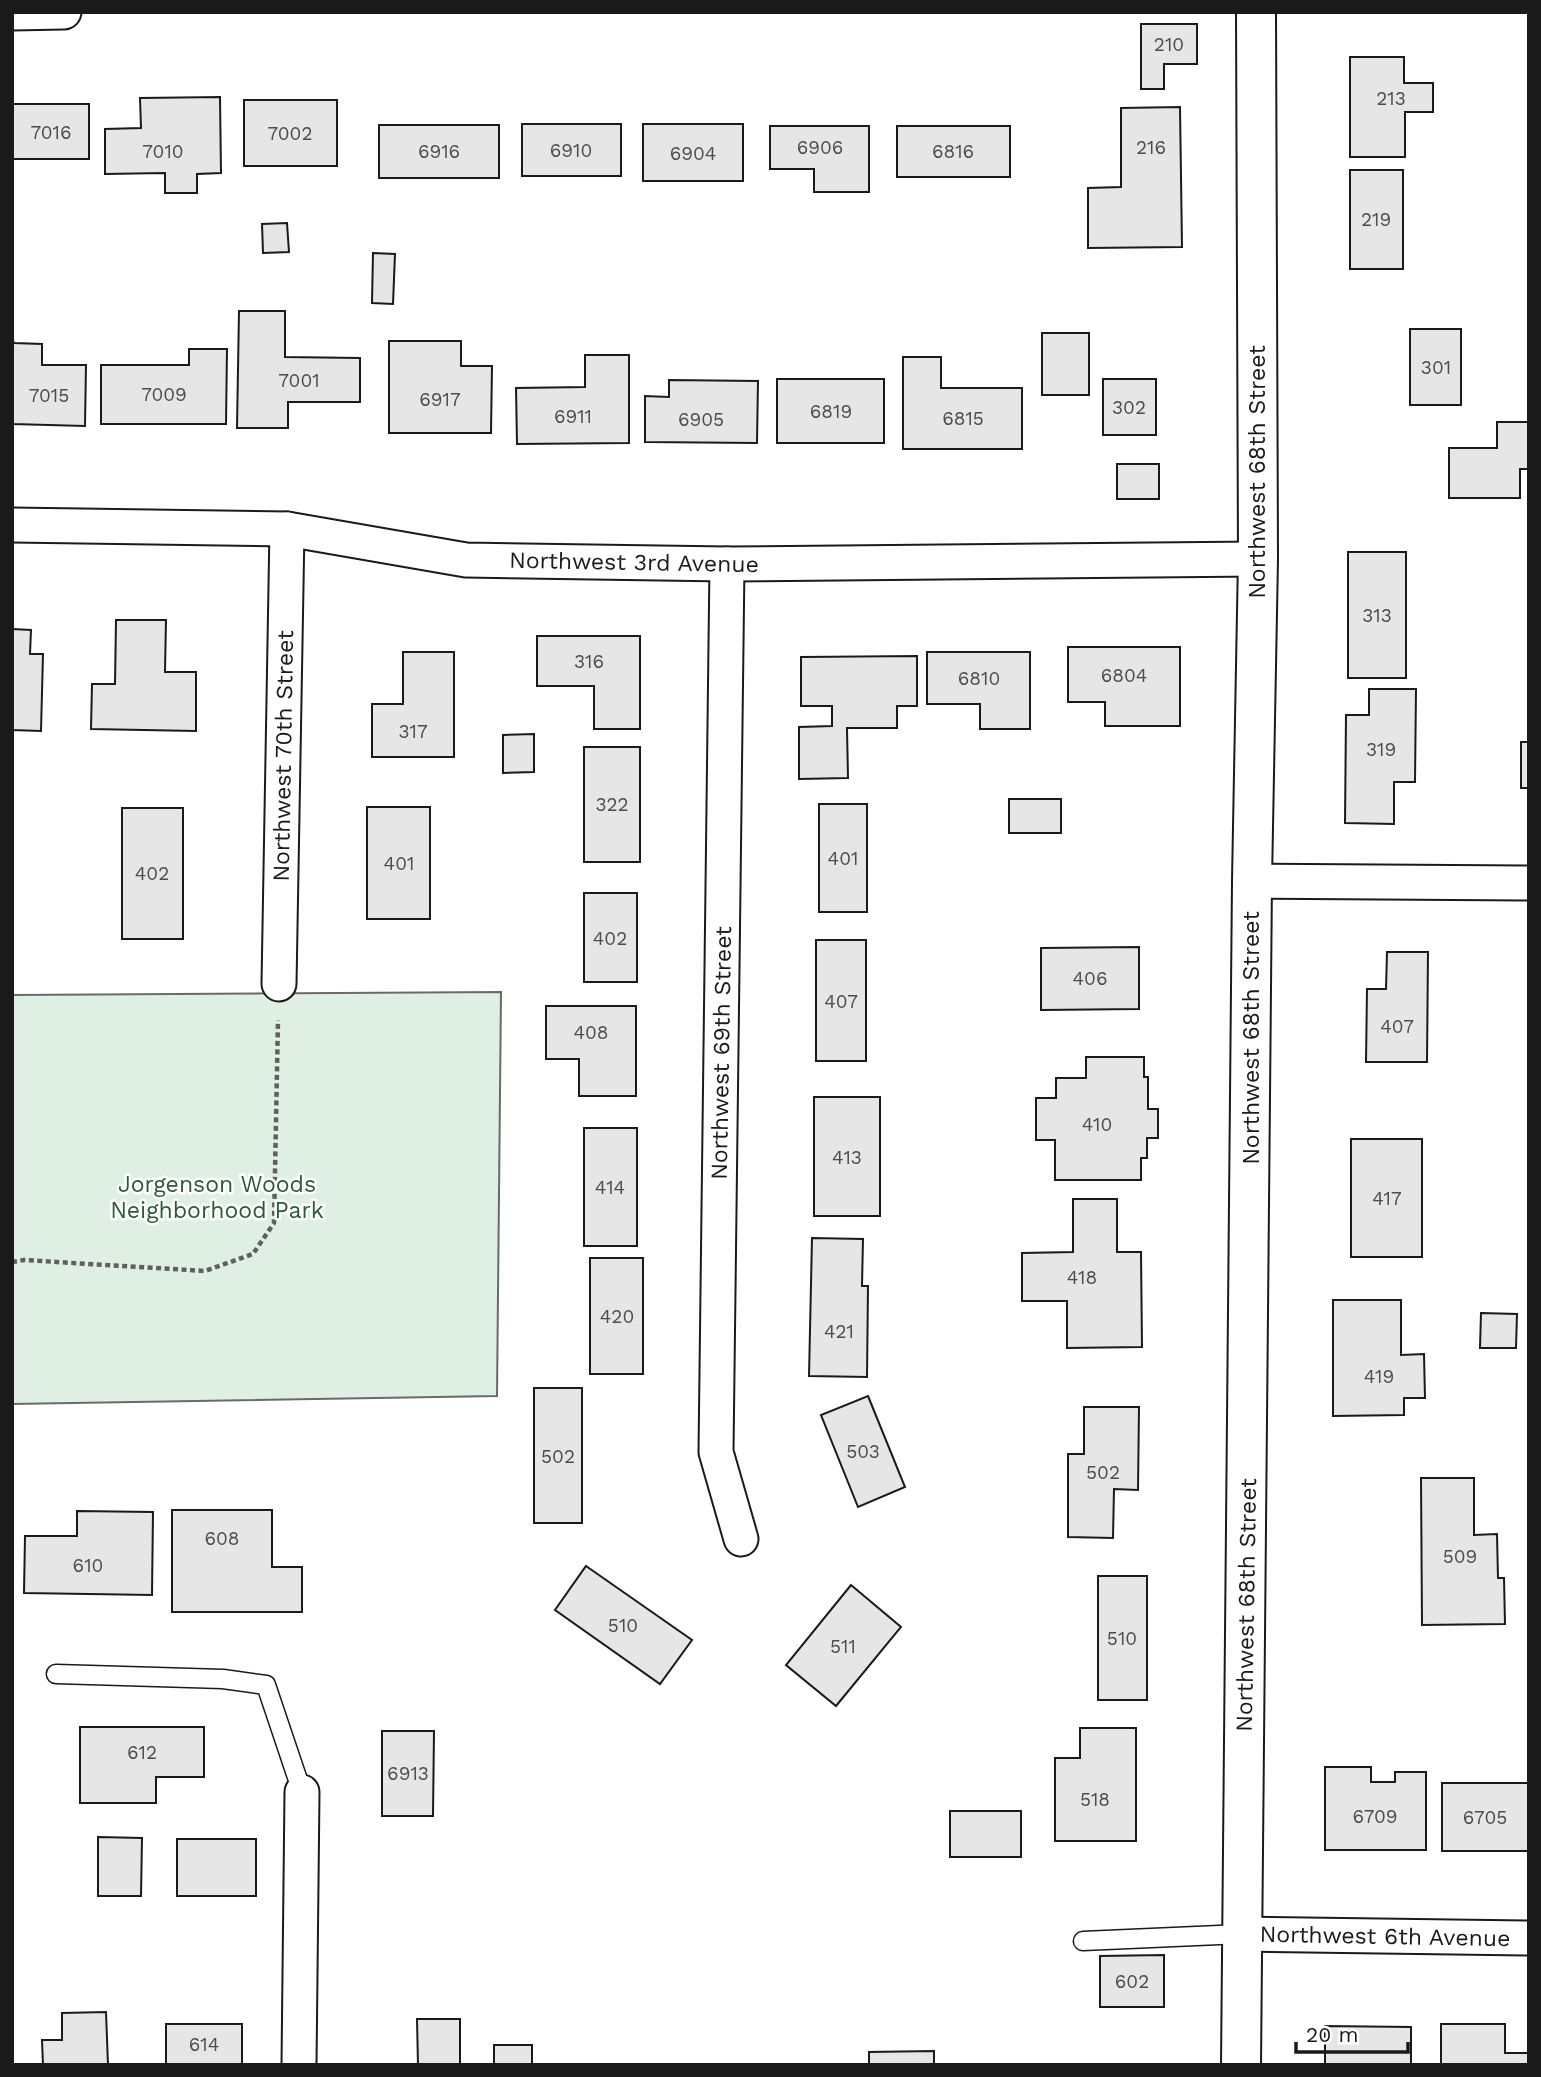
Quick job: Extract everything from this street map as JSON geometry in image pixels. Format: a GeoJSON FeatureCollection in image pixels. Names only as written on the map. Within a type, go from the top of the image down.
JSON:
{"type":"FeatureCollection","features":[{"type":"Feature","properties":{"kind":"street"},"geometry":{"type":"LineString","coordinates":[[12,13],[64,12]]}},
{"type":"Feature","properties":{"kind":"street","name":"Northwest 68th Street"},"geometry":{"type":"LineString","coordinates":[[1241,2065],[1252,881],[1258,559],[1256,12]]}},
{"type":"Feature","properties":{"kind":"street","name":"Northwest 3rd Avenue"},"geometry":{"type":"LineString","coordinates":[[12,525],[287,528],[466,560],[727,564],[1258,559]]}},
{"type":"Feature","properties":{"kind":"street","name":"Northwest 70th Street"},"geometry":{"type":"LineString","coordinates":[[279,984],[287,528]]}},
{"type":"Feature","properties":{"kind":"street","name":"Northwest 69th Street"},"geometry":{"type":"LineString","coordinates":[[727,564],[716,1452],[741,1539]]}},
{"type":"Feature","properties":{"kind":"street"},"geometry":{"type":"LineString","coordinates":[[1252,881],[1529,883]]}},
{"type":"Feature","properties":{"kind":"street"},"geometry":{"type":"LineString","coordinates":[[299,2065],[302,1792]]}},
{"type":"Feature","properties":{"kind":"street","name":"Northwest 6th Avenue"},"geometry":{"type":"LineString","coordinates":[[1242,1934],[1529,1938]]}},
{"type":"Feature","properties":{"kind":"lane"},"geometry":{"type":"LineString","coordinates":[[56,1674],[223,1679],[265,1685],[302,1792]]}},
{"type":"Feature","properties":{"kind":"lane"},"geometry":{"type":"LineString","coordinates":[[1083,1941],[1242,1934]]}},
{"type":"Feature","properties":{"kind":"path"},"geometry":{"type":"LineString","coordinates":[[12,1262],[23,1260],[205,1271],[253,1254],[274,1223],[279,984]]}},
{"type":"Feature","properties":{"kind":"green space","name":"Jorgenson Woods Neighborhood Park"},"geometry":{"type":"Polygon","coordinates":[[[501,992],[497,1396],[12,1404],[12,995],[501,992]]]}},
{"type":"Feature","properties":{"kind":"building"},"geometry":{"type":"Polygon","coordinates":[[[1141,24],[1197,24],[1197,64],[1164,64],[1164,89],[1141,89],[1141,24]]]}},
{"type":"Feature","properties":{"kind":"building"},"geometry":{"type":"Polygon","coordinates":[[[1350,57],[1404,57],[1404,83],[1433,83],[1433,112],[1405,112],[1405,157],[1350,157],[1350,57]]]}},
{"type":"Feature","properties":{"kind":"building"},"geometry":{"type":"Polygon","coordinates":[[[220,97],[221,173],[197,174],[197,193],[165,193],[165,173],[105,174],[105,129],[141,128],[140,98],[220,97]]]}},
{"type":"Feature","properties":{"kind":"building"},"geometry":{"type":"Polygon","coordinates":[[[244,100],[337,100],[337,166],[244,166],[244,100]]]}},
{"type":"Feature","properties":{"kind":"building"},"geometry":{"type":"Polygon","coordinates":[[[12,104],[89,104],[89,159],[12,159],[12,104]]]}},
{"type":"Feature","properties":{"kind":"building"},"geometry":{"type":"Polygon","coordinates":[[[1180,107],[1182,247],[1088,248],[1088,188],[1121,187],[1121,108],[1180,107]]]}},
{"type":"Feature","properties":{"kind":"building"},"geometry":{"type":"Polygon","coordinates":[[[522,124],[621,124],[621,176],[522,176],[522,124]]]}},
{"type":"Feature","properties":{"kind":"building"},"geometry":{"type":"Polygon","coordinates":[[[643,124],[743,124],[743,181],[643,181],[643,124]]]}},
{"type":"Feature","properties":{"kind":"building"},"geometry":{"type":"Polygon","coordinates":[[[379,125],[499,125],[499,178],[379,178],[379,125]]]}},
{"type":"Feature","properties":{"kind":"building"},"geometry":{"type":"Polygon","coordinates":[[[770,126],[869,126],[869,192],[814,192],[814,169],[770,169],[770,126]]]}},
{"type":"Feature","properties":{"kind":"building"},"geometry":{"type":"Polygon","coordinates":[[[897,126],[1010,126],[1010,177],[897,177],[897,126]]]}},
{"type":"Feature","properties":{"kind":"building"},"geometry":{"type":"Polygon","coordinates":[[[1350,170],[1403,170],[1403,269],[1350,269],[1350,170]]]}},
{"type":"Feature","properties":{"kind":"building"},"geometry":{"type":"Polygon","coordinates":[[[287,223],[289,252],[263,253],[262,224],[287,223]]]}},
{"type":"Feature","properties":{"kind":"building"},"geometry":{"type":"Polygon","coordinates":[[[373,253],[395,254],[393,304],[372,303],[373,253]]]}},
{"type":"Feature","properties":{"kind":"building"},"geometry":{"type":"Polygon","coordinates":[[[239,311],[285,311],[285,357],[360,358],[360,402],[288,402],[288,428],[237,428],[239,311]]]}},
{"type":"Feature","properties":{"kind":"building"},"geometry":{"type":"Polygon","coordinates":[[[1410,329],[1461,329],[1461,405],[1410,405],[1410,329]]]}},
{"type":"Feature","properties":{"kind":"building"},"geometry":{"type":"Polygon","coordinates":[[[1042,333],[1089,333],[1089,395],[1042,395],[1042,333]]]}},
{"type":"Feature","properties":{"kind":"building"},"geometry":{"type":"Polygon","coordinates":[[[12,339],[14,343],[42,344],[42,365],[86,365],[85,426],[12,424],[12,339]]]}},
{"type":"Feature","properties":{"kind":"building"},"geometry":{"type":"Polygon","coordinates":[[[389,341],[461,341],[461,366],[492,366],[491,433],[389,433],[389,341]]]}},
{"type":"Feature","properties":{"kind":"building"},"geometry":{"type":"Polygon","coordinates":[[[189,349],[227,349],[226,424],[101,424],[101,365],[189,365],[189,349]]]}},
{"type":"Feature","properties":{"kind":"building"},"geometry":{"type":"Polygon","coordinates":[[[585,355],[629,355],[629,443],[517,444],[516,388],[585,387],[585,355]]]}},
{"type":"Feature","properties":{"kind":"building"},"geometry":{"type":"Polygon","coordinates":[[[903,357],[941,357],[941,388],[1022,388],[1022,449],[903,449],[903,357]]]}},
{"type":"Feature","properties":{"kind":"building"},"geometry":{"type":"Polygon","coordinates":[[[777,379],[884,379],[884,443],[777,443],[777,379]]]}},
{"type":"Feature","properties":{"kind":"building"},"geometry":{"type":"Polygon","coordinates":[[[1103,379],[1156,379],[1156,435],[1103,435],[1103,379]]]}},
{"type":"Feature","properties":{"kind":"building"},"geometry":{"type":"Polygon","coordinates":[[[669,380],[758,381],[757,443],[645,442],[645,396],[669,397],[669,380]]]}},
{"type":"Feature","properties":{"kind":"building"},"geometry":{"type":"Polygon","coordinates":[[[1497,422],[1529,422],[1529,469],[1520,469],[1520,498],[1449,498],[1449,448],[1497,448],[1497,422]]]}},
{"type":"Feature","properties":{"kind":"building"},"geometry":{"type":"Polygon","coordinates":[[[1117,464],[1159,464],[1159,499],[1117,499],[1117,464]]]}},
{"type":"Feature","properties":{"kind":"building"},"geometry":{"type":"Polygon","coordinates":[[[1348,552],[1406,552],[1406,678],[1348,678],[1348,552]]]}},
{"type":"Feature","properties":{"kind":"building"},"geometry":{"type":"Polygon","coordinates":[[[116,620],[166,620],[165,672],[196,672],[196,731],[91,729],[92,684],[115,684],[116,620]]]}},
{"type":"Feature","properties":{"kind":"building"},"geometry":{"type":"Polygon","coordinates":[[[12,629],[31,630],[30,654],[43,654],[41,731],[12,730],[12,629]]]}},
{"type":"Feature","properties":{"kind":"building"},"geometry":{"type":"Polygon","coordinates":[[[537,636],[640,636],[640,729],[594,729],[594,686],[537,686],[537,636]]]}},
{"type":"Feature","properties":{"kind":"building"},"geometry":{"type":"Polygon","coordinates":[[[1068,647],[1180,647],[1180,726],[1105,726],[1105,702],[1068,702],[1068,647]]]}},
{"type":"Feature","properties":{"kind":"building"},"geometry":{"type":"Polygon","coordinates":[[[403,652],[454,652],[454,757],[372,757],[372,704],[403,704],[403,652]]]}},
{"type":"Feature","properties":{"kind":"building"},"geometry":{"type":"Polygon","coordinates":[[[927,652],[1030,652],[1030,729],[980,729],[980,704],[927,704],[927,652]]]}},
{"type":"Feature","properties":{"kind":"building"},"geometry":{"type":"Polygon","coordinates":[[[917,656],[917,706],[897,706],[897,728],[847,728],[848,778],[799,779],[799,727],[832,726],[832,706],[801,706],[801,657],[917,656]]]}},
{"type":"Feature","properties":{"kind":"building"},"geometry":{"type":"Polygon","coordinates":[[[1369,689],[1416,689],[1415,782],[1394,782],[1394,824],[1345,823],[1346,715],[1369,715],[1369,689]]]}},
{"type":"Feature","properties":{"kind":"building"},"geometry":{"type":"Polygon","coordinates":[[[534,734],[534,772],[503,773],[503,735],[534,734]]]}},
{"type":"Feature","properties":{"kind":"building"},"geometry":{"type":"Polygon","coordinates":[[[1521,742],[1529,742],[1529,788],[1521,788],[1521,742]]]}},
{"type":"Feature","properties":{"kind":"building"},"geometry":{"type":"Polygon","coordinates":[[[584,747],[640,747],[640,862],[584,862],[584,747]]]}},
{"type":"Feature","properties":{"kind":"building"},"geometry":{"type":"Polygon","coordinates":[[[1009,799],[1061,799],[1061,833],[1009,833],[1009,799]]]}},
{"type":"Feature","properties":{"kind":"building"},"geometry":{"type":"Polygon","coordinates":[[[819,804],[867,804],[867,912],[819,912],[819,804]]]}},
{"type":"Feature","properties":{"kind":"building"},"geometry":{"type":"Polygon","coordinates":[[[367,807],[430,807],[430,919],[367,919],[367,807]]]}},
{"type":"Feature","properties":{"kind":"building"},"geometry":{"type":"Polygon","coordinates":[[[122,808],[183,808],[183,939],[122,939],[122,808]]]}},
{"type":"Feature","properties":{"kind":"building"},"geometry":{"type":"Polygon","coordinates":[[[584,893],[637,893],[637,982],[584,982],[584,893]]]}},
{"type":"Feature","properties":{"kind":"building"},"geometry":{"type":"Polygon","coordinates":[[[816,940],[866,940],[866,1061],[816,1061],[816,940]]]}},
{"type":"Feature","properties":{"kind":"building"},"geometry":{"type":"Polygon","coordinates":[[[1139,947],[1139,1009],[1041,1010],[1041,948],[1139,947]]]}},
{"type":"Feature","properties":{"kind":"building"},"geometry":{"type":"Polygon","coordinates":[[[1387,952],[1428,952],[1427,1062],[1366,1062],[1367,989],[1386,989],[1387,952]]]}},
{"type":"Feature","properties":{"kind":"building"},"geometry":{"type":"Polygon","coordinates":[[[546,1006],[636,1006],[636,1096],[579,1096],[579,1059],[546,1059],[546,1006]]]}},
{"type":"Feature","properties":{"kind":"building"},"geometry":{"type":"Polygon","coordinates":[[[1086,1057],[1144,1057],[1144,1077],[1148,1077],[1148,1109],[1158,1109],[1158,1138],[1147,1138],[1147,1158],[1141,1158],[1141,1180],[1055,1180],[1055,1140],[1036,1140],[1036,1098],[1056,1098],[1056,1078],[1086,1078],[1086,1057]]]}},
{"type":"Feature","properties":{"kind":"building"},"geometry":{"type":"Polygon","coordinates":[[[814,1097],[880,1097],[880,1216],[814,1216],[814,1097]]]}},
{"type":"Feature","properties":{"kind":"building"},"geometry":{"type":"Polygon","coordinates":[[[584,1128],[637,1128],[637,1246],[584,1246],[584,1128]]]}},
{"type":"Feature","properties":{"kind":"building"},"geometry":{"type":"Polygon","coordinates":[[[1351,1139],[1422,1139],[1422,1257],[1351,1257],[1351,1139]]]}},
{"type":"Feature","properties":{"kind":"building"},"geometry":{"type":"Polygon","coordinates":[[[1073,1199],[1117,1199],[1117,1252],[1141,1252],[1142,1347],[1067,1348],[1067,1301],[1022,1301],[1022,1253],[1073,1252],[1073,1199]]]}},
{"type":"Feature","properties":{"kind":"building"},"geometry":{"type":"Polygon","coordinates":[[[812,1238],[863,1239],[862,1286],[868,1286],[867,1377],[809,1376],[812,1238]]]}},
{"type":"Feature","properties":{"kind":"building"},"geometry":{"type":"Polygon","coordinates":[[[590,1258],[643,1258],[643,1374],[590,1374],[590,1258]]]}},
{"type":"Feature","properties":{"kind":"building"},"geometry":{"type":"Polygon","coordinates":[[[1333,1300],[1401,1300],[1401,1355],[1424,1354],[1425,1398],[1404,1398],[1404,1415],[1333,1416],[1333,1300]]]}},
{"type":"Feature","properties":{"kind":"building"},"geometry":{"type":"Polygon","coordinates":[[[1481,1313],[1517,1314],[1516,1348],[1480,1348],[1481,1313]]]}},
{"type":"Feature","properties":{"kind":"building"},"geometry":{"type":"Polygon","coordinates":[[[534,1388],[582,1388],[582,1523],[534,1523],[534,1388]]]}},
{"type":"Feature","properties":{"kind":"building"},"geometry":{"type":"Polygon","coordinates":[[[868,1396],[905,1487],[858,1507],[821,1415],[868,1396]]]}},
{"type":"Feature","properties":{"kind":"building"},"geometry":{"type":"Polygon","coordinates":[[[1084,1407],[1139,1407],[1138,1490],[1114,1489],[1113,1538],[1068,1537],[1068,1454],[1084,1454],[1084,1407]]]}},
{"type":"Feature","properties":{"kind":"building"},"geometry":{"type":"Polygon","coordinates":[[[1421,1478],[1474,1478],[1474,1535],[1497,1534],[1498,1578],[1504,1578],[1505,1624],[1422,1625],[1421,1478]]]}},
{"type":"Feature","properties":{"kind":"building"},"geometry":{"type":"Polygon","coordinates":[[[172,1510],[272,1510],[272,1567],[302,1567],[302,1612],[172,1612],[172,1510]]]}},
{"type":"Feature","properties":{"kind":"building"},"geometry":{"type":"Polygon","coordinates":[[[77,1511],[153,1512],[152,1595],[24,1593],[25,1536],[77,1536],[77,1511]]]}},
{"type":"Feature","properties":{"kind":"building"},"geometry":{"type":"Polygon","coordinates":[[[586,1566],[692,1640],[660,1684],[555,1610],[586,1566]]]}},
{"type":"Feature","properties":{"kind":"building"},"geometry":{"type":"Polygon","coordinates":[[[1098,1576],[1147,1576],[1147,1700],[1098,1700],[1098,1576]]]}},
{"type":"Feature","properties":{"kind":"building"},"geometry":{"type":"Polygon","coordinates":[[[851,1585],[901,1627],[836,1706],[786,1665],[851,1585]]]}},
{"type":"Feature","properties":{"kind":"building"},"geometry":{"type":"Polygon","coordinates":[[[80,1727],[204,1727],[204,1777],[156,1777],[156,1803],[80,1803],[80,1727]]]}},
{"type":"Feature","properties":{"kind":"building"},"geometry":{"type":"Polygon","coordinates":[[[1080,1728],[1136,1728],[1136,1841],[1055,1841],[1055,1758],[1080,1758],[1080,1728]]]}},
{"type":"Feature","properties":{"kind":"building"},"geometry":{"type":"Polygon","coordinates":[[[382,1731],[434,1731],[433,1816],[382,1816],[382,1731]]]}},
{"type":"Feature","properties":{"kind":"building"},"geometry":{"type":"Polygon","coordinates":[[[1325,1767],[1371,1767],[1371,1782],[1395,1782],[1395,1772],[1426,1772],[1426,1850],[1325,1850],[1325,1767]]]}},
{"type":"Feature","properties":{"kind":"building"},"geometry":{"type":"Polygon","coordinates":[[[1442,1783],[1529,1783],[1529,1851],[1442,1851],[1442,1783]]]}},
{"type":"Feature","properties":{"kind":"building"},"geometry":{"type":"Polygon","coordinates":[[[950,1811],[1021,1811],[1021,1857],[950,1857],[950,1811]]]}},
{"type":"Feature","properties":{"kind":"building"},"geometry":{"type":"Polygon","coordinates":[[[98,1837],[142,1838],[141,1896],[98,1896],[98,1837]]]}},
{"type":"Feature","properties":{"kind":"building"},"geometry":{"type":"Polygon","coordinates":[[[177,1839],[256,1839],[256,1896],[177,1896],[177,1839]]]}},
{"type":"Feature","properties":{"kind":"building"},"geometry":{"type":"Polygon","coordinates":[[[1164,1955],[1164,2007],[1100,2007],[1100,1956],[1164,1955]]]}},
{"type":"Feature","properties":{"kind":"building"},"geometry":{"type":"Polygon","coordinates":[[[106,2012],[108,2065],[43,2065],[42,2040],[62,2040],[62,2013],[106,2012]]]}},
{"type":"Feature","properties":{"kind":"building"},"geometry":{"type":"Polygon","coordinates":[[[417,2019],[460,2019],[460,2065],[418,2065],[417,2019]]]}},
{"type":"Feature","properties":{"kind":"building"},"geometry":{"type":"Polygon","coordinates":[[[166,2024],[242,2024],[242,2065],[166,2065],[166,2024]]]}},
{"type":"Feature","properties":{"kind":"building"},"geometry":{"type":"Polygon","coordinates":[[[1441,2024],[1505,2024],[1505,2053],[1529,2053],[1529,2065],[1441,2065],[1441,2024]]]}},
{"type":"Feature","properties":{"kind":"building"},"geometry":{"type":"Polygon","coordinates":[[[1325,2026],[1411,2027],[1411,2065],[1325,2065],[1325,2026]]]}},
{"type":"Feature","properties":{"kind":"building"},"geometry":{"type":"Polygon","coordinates":[[[494,2045],[532,2045],[532,2065],[494,2065],[494,2045]]]}},
{"type":"Feature","properties":{"kind":"building"},"geometry":{"type":"Polygon","coordinates":[[[934,2051],[934,2065],[869,2065],[869,2052],[934,2051]]]}}]}
